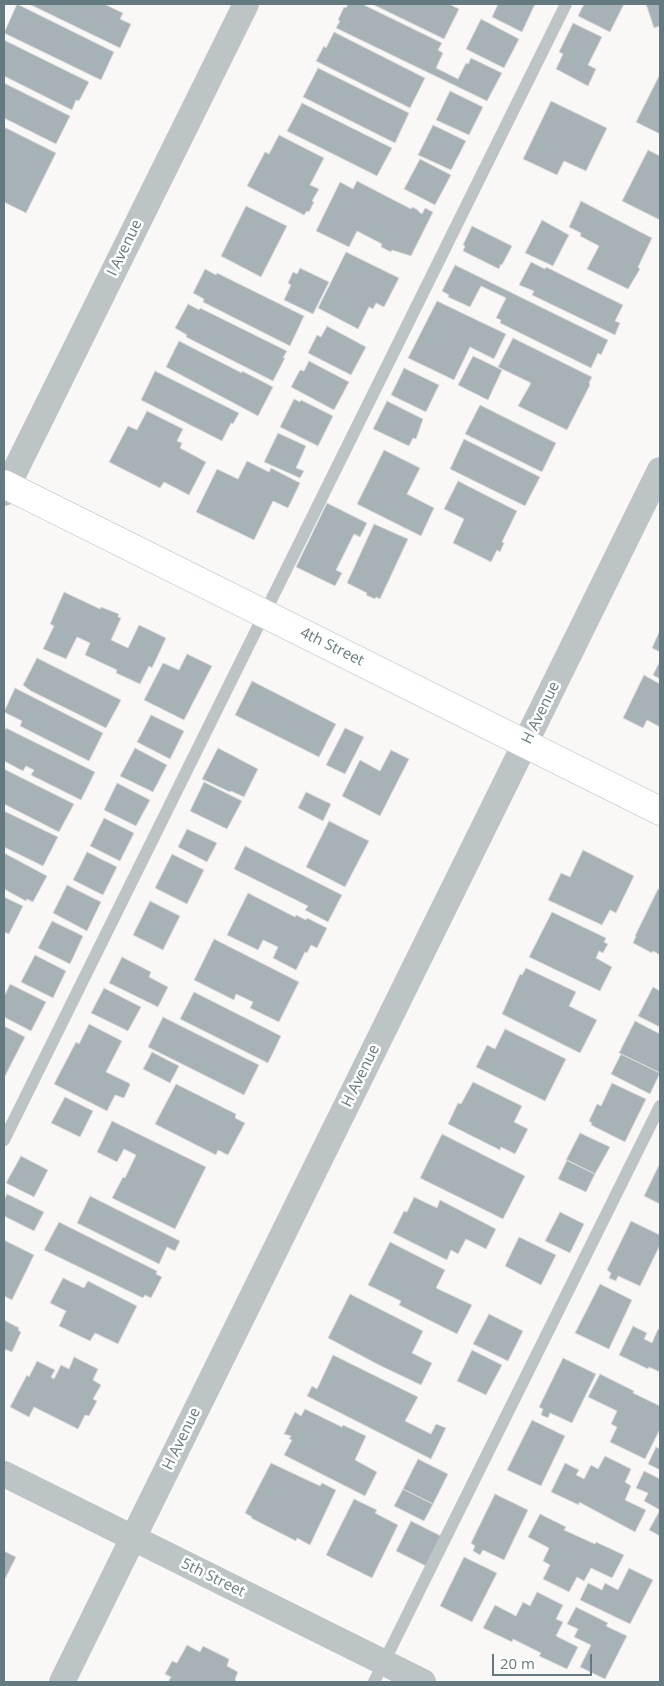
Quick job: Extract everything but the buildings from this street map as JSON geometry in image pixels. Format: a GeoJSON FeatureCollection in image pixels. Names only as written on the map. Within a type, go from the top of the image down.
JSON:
{"type":"FeatureCollection","features":[{"type":"Feature","properties":{"kind":"main road","name":"4th Street"},"geometry":{"type":"LineString","coordinates":[[5,487],[526,742],[660,811]]}},
{"type":"Feature","properties":{"kind":"street","name":"I Avenue"},"geometry":{"type":"LineString","coordinates":[[5,487],[246,4]]}},
{"type":"Feature","properties":{"kind":"street","name":"H Avenue"},"geometry":{"type":"LineString","coordinates":[[62,1682],[660,470]]}},
{"type":"Feature","properties":{"kind":"street","name":"5th Street"},"geometry":{"type":"LineString","coordinates":[[4,1474],[133,1538],[379,1672],[423,1682]]}},
{"type":"Feature","properties":{"kind":"lane"},"geometry":{"type":"LineString","coordinates":[[4,1140],[566,4]]}},
{"type":"Feature","properties":{"kind":"lane"},"geometry":{"type":"LineString","coordinates":[[379,1672],[660,1106]]}}]}
